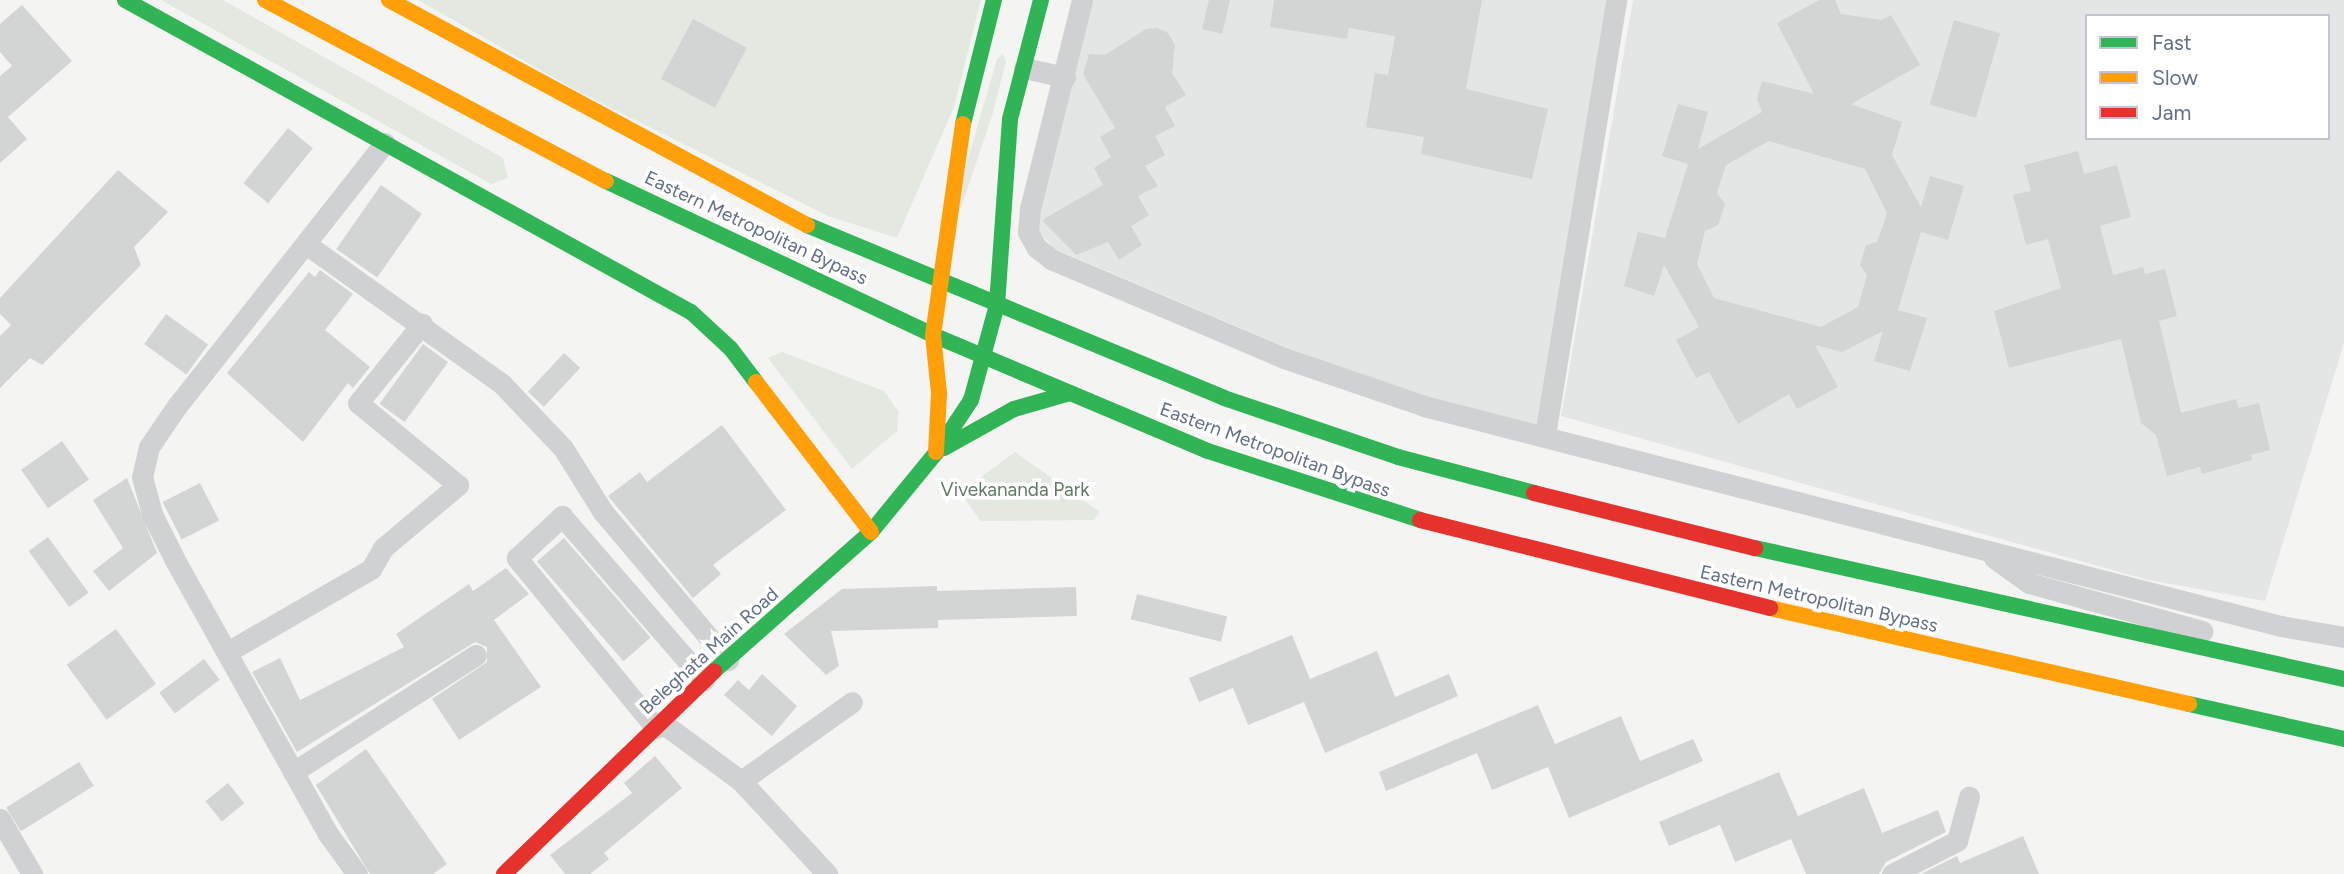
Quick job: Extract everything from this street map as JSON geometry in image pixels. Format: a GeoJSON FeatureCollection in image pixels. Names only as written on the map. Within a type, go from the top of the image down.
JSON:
{"type":"FeatureCollection","features":[{"type":"Feature","properties":{"kind":"main road"},"geometry":{"type":"LineString","coordinates":[[125,0],[659,293],[710,327],[871,532]]}},
{"type":"Feature","properties":{"kind":"main road","name":"Eastern Metropolitan Bypass"},"geometry":{"type":"LineString","coordinates":[[265,0],[539,149],[933,335],[986,355],[1208,451],[1384,511],[1690,590],[2344,739]]}},
{"type":"Feature","properties":{"kind":"main road","name":"Eastern Metropolitan Bypass"},"geometry":{"type":"LineString","coordinates":[[388,0],[822,234],[1224,398],[1398,457],[1701,536],[2344,679]]}},
{"type":"Feature","properties":{"kind":"main road"},"geometry":{"type":"LineString","coordinates":[[936,453],[939,393],[933,335],[966,106],[994,0]]}},
{"type":"Feature","properties":{"kind":"main road","name":"Beleghata Main Road"},"geometry":{"type":"LineString","coordinates":[[504,874],[705,680],[871,532],[936,453],[971,400],[986,355],[997,305],[1010,119],[1041,0]]}},
{"type":"Feature","properties":{"kind":"main road"},"geometry":{"type":"LineString","coordinates":[[936,453],[1014,409],[1070,393]]}},
{"type":"Feature","properties":{"kind":"street"},"geometry":{"type":"LineString","coordinates":[[1082,0],[1028,232],[1037,248],[1051,259],[1284,358],[1424,406],[2280,626],[2344,637]]}},
{"type":"Feature","properties":{"kind":"street"},"geometry":{"type":"LineString","coordinates":[[1545,435],[1616,0]]}},
{"type":"Feature","properties":{"kind":"street"},"geometry":{"type":"LineString","coordinates":[[1024,68],[1065,77]]}},
{"type":"Feature","properties":{"kind":"street"},"geometry":{"type":"LineString","coordinates":[[357,874],[293,772],[229,651],[174,558],[152,514],[142,477],[149,447],[177,406],[385,144]]}},
{"type":"Feature","properties":{"kind":"street"},"geometry":{"type":"LineString","coordinates":[[306,244],[422,324],[502,384],[563,448],[611,522],[728,660]]}},
{"type":"Feature","properties":{"kind":"street"},"geometry":{"type":"LineString","coordinates":[[229,651],[371,569],[383,548],[458,485],[358,403],[422,324]]}},
{"type":"Feature","properties":{"kind":"street"},"geometry":{"type":"LineString","coordinates":[[705,680],[562,516],[517,558],[658,725],[741,781],[827,874]]}},
{"type":"Feature","properties":{"kind":"street"},"geometry":{"type":"LineString","coordinates":[[1983,550],[2029,583],[2237,640],[2253,660]]}},
{"type":"Feature","properties":{"kind":"street"},"geometry":{"type":"LineString","coordinates":[[293,772],[476,655]]}},
{"type":"Feature","properties":{"kind":"street"},"geometry":{"type":"LineString","coordinates":[[741,781],[852,702]]}},
{"type":"Feature","properties":{"kind":"street"},"geometry":{"type":"LineString","coordinates":[[1892,874],[1957,841],[1969,797]]}},
{"type":"Feature","properties":{"kind":"street"},"geometry":{"type":"LineString","coordinates":[[0,819],[32,874]]}},
{"type":"Feature","properties":{"kind":"shaded area"},"geometry":{"type":"Polygon","coordinates":[[[1092,0],[1606,0],[1539,426],[1416,396],[1283,346],[1053,248],[1035,226],[1092,0]]]}},
{"type":"Feature","properties":{"kind":"shaded area"},"geometry":{"type":"Polygon","coordinates":[[[1633,0],[2344,0],[2344,343],[2265,601],[2148,580],[1561,416],[1633,0]]]}},
{"type":"Feature","properties":{"kind":"green space"},"geometry":{"type":"Polygon","coordinates":[[[161,0],[223,0],[503,158],[508,178],[491,184],[161,0]]]}},
{"type":"Feature","properties":{"kind":"green space"},"geometry":{"type":"Polygon","coordinates":[[[418,0],[981,0],[954,107],[897,238],[828,216],[579,92],[418,0]]]}},
{"type":"Feature","properties":{"kind":"green space"},"geometry":{"type":"Polygon","coordinates":[[[1003,54],[1006,61],[992,116],[944,258],[963,176],[997,59],[1003,54]]]}},
{"type":"Feature","properties":{"kind":"green space"},"geometry":{"type":"Polygon","coordinates":[[[782,352],[884,391],[898,411],[897,431],[852,469],[768,358],[782,352]]]}},
{"type":"Feature","properties":{"kind":"green space","name":"Vivekananda Park"},"geometry":{"type":"Polygon","coordinates":[[[1015,452],[1100,512],[1094,520],[981,521],[960,493],[1015,452]]]}},
{"type":"Feature","properties":{"kind":"building"},"geometry":{"type":"Polygon","coordinates":[[[1209,0],[1230,0],[1222,34],[1202,29],[1209,0]]]}},
{"type":"Feature","properties":{"kind":"building"},"geometry":{"type":"Polygon","coordinates":[[[1274,0],[1482,0],[1466,89],[1548,109],[1532,179],[1421,154],[1424,137],[1366,127],[1375,73],[1388,75],[1395,36],[1349,28],[1347,39],[1270,27],[1274,0]]]}},
{"type":"Feature","properties":{"kind":"building"},"geometry":{"type":"Polygon","coordinates":[[[1819,0],[1835,0],[1841,14],[1881,20],[1891,15],[1920,65],[1851,104],[1902,122],[1892,155],[1921,207],[1930,176],[1964,186],[1948,240],[1921,232],[1898,310],[1927,318],[1910,371],[1874,361],[1883,331],[1842,352],[1815,345],[1838,387],[1797,409],[1789,394],[1738,424],[1709,372],[1696,378],[1676,340],[1699,327],[1664,265],[1654,296],[1624,286],[1638,232],[1665,238],[1688,164],[1662,156],[1678,104],[1708,112],[1698,149],[1762,112],[1757,99],[1762,81],[1814,94],[1777,23],[1819,0]],[[1769,141],[1726,165],[1717,193],[1725,204],[1718,225],[1705,231],[1697,264],[1714,298],[1821,327],[1858,307],[1867,275],[1860,265],[1866,245],[1877,242],[1887,213],[1865,169],[1769,141]]]}},
{"type":"Feature","properties":{"kind":"building"},"geometry":{"type":"Polygon","coordinates":[[[22,5],[72,61],[8,117],[27,139],[0,163],[0,76],[12,66],[0,52],[0,24],[22,5]]]}},
{"type":"Feature","properties":{"kind":"building"},"geometry":{"type":"Polygon","coordinates":[[[693,19],[747,48],[715,108],[661,79],[693,19]]]}},
{"type":"Feature","properties":{"kind":"building"},"geometry":{"type":"Polygon","coordinates":[[[1954,20],[2000,33],[1976,118],[1930,105],[1954,20]]]}},
{"type":"Feature","properties":{"kind":"building"},"geometry":{"type":"Polygon","coordinates":[[[1157,28],[1168,33],[1175,45],[1172,73],[1186,95],[1165,107],[1175,126],[1155,136],[1165,155],[1145,166],[1158,186],[1138,196],[1149,215],[1131,226],[1142,245],[1119,260],[1108,242],[1076,255],[1042,220],[1103,185],[1094,168],[1111,157],[1100,137],[1115,128],[1083,74],[1089,54],[1105,55],[1146,29],[1157,28]]]}},
{"type":"Feature","properties":{"kind":"building"},"geometry":{"type":"Polygon","coordinates":[[[288,128],[313,148],[268,203],[243,183],[288,128]]]}},
{"type":"Feature","properties":{"kind":"building"},"geometry":{"type":"Polygon","coordinates":[[[2078,151],[2084,174],[2117,165],[2131,217],[2100,226],[2113,275],[2143,267],[2145,274],[2165,269],[2177,316],[2159,321],[2181,413],[2236,399],[2239,408],[2259,403],[2270,450],[2251,455],[2252,460],[2202,474],[2200,467],[2167,476],[2156,435],[2141,423],[2121,339],[2009,368],[1994,311],[2061,288],[2048,239],[2026,245],[2013,195],[2031,191],[2024,165],[2078,151]]]}},
{"type":"Feature","properties":{"kind":"building"},"geometry":{"type":"Polygon","coordinates":[[[118,170],[168,212],[134,247],[141,265],[42,365],[30,358],[0,388],[0,336],[11,325],[0,314],[0,298],[118,170]]]}},
{"type":"Feature","properties":{"kind":"building"},"geometry":{"type":"Polygon","coordinates":[[[381,185],[422,214],[377,278],[336,249],[381,185]]]}},
{"type":"Feature","properties":{"kind":"building"},"geometry":{"type":"Polygon","coordinates":[[[320,270],[353,294],[325,330],[370,367],[353,388],[348,383],[303,442],[227,373],[309,272],[315,277],[320,270]]]}},
{"type":"Feature","properties":{"kind":"building"},"geometry":{"type":"Polygon","coordinates":[[[166,314],[208,345],[186,374],[144,344],[166,314]]]}},
{"type":"Feature","properties":{"kind":"building"},"geometry":{"type":"Polygon","coordinates":[[[423,344],[448,362],[405,422],[380,404],[423,344]]]}},
{"type":"Feature","properties":{"kind":"building"},"geometry":{"type":"Polygon","coordinates":[[[564,353],[580,368],[544,407],[528,392],[564,353]]]}},
{"type":"Feature","properties":{"kind":"building"},"geometry":{"type":"Polygon","coordinates":[[[722,425],[786,510],[713,565],[721,574],[693,598],[608,496],[640,472],[647,482],[722,425]]]}},
{"type":"Feature","properties":{"kind":"building"},"geometry":{"type":"Polygon","coordinates":[[[62,441],[89,480],[48,508],[21,470],[62,441]]]}},
{"type":"Feature","properties":{"kind":"building"},"geometry":{"type":"Polygon","coordinates":[[[127,478],[157,553],[109,591],[93,571],[123,548],[93,500],[127,478]]]}},
{"type":"Feature","properties":{"kind":"building"},"geometry":{"type":"Polygon","coordinates":[[[200,483],[219,520],[182,539],[163,502],[200,483]]]}},
{"type":"Feature","properties":{"kind":"building"},"geometry":{"type":"Polygon","coordinates":[[[48,537],[89,593],[69,607],[29,551],[48,537]]]}},
{"type":"Feature","properties":{"kind":"building"},"geometry":{"type":"Polygon","coordinates":[[[564,538],[651,638],[623,661],[537,562],[564,538]]]}},
{"type":"Feature","properties":{"kind":"building"},"geometry":{"type":"Polygon","coordinates":[[[506,568],[529,594],[494,620],[541,687],[459,740],[432,699],[487,662],[487,647],[475,642],[297,752],[252,672],[280,658],[300,700],[404,647],[396,634],[469,584],[473,591],[506,568]]]}},
{"type":"Feature","properties":{"kind":"building"},"geometry":{"type":"Polygon","coordinates":[[[937,586],[937,591],[1076,587],[1077,616],[938,620],[938,628],[831,631],[839,666],[826,675],[784,634],[842,589],[937,586]]]}},
{"type":"Feature","properties":{"kind":"building"},"geometry":{"type":"Polygon","coordinates":[[[1137,594],[1227,616],[1221,642],[1131,619],[1137,594]]]}},
{"type":"Feature","properties":{"kind":"building"},"geometry":{"type":"Polygon","coordinates":[[[116,629],[156,684],[107,720],[67,665],[116,629]]]}},
{"type":"Feature","properties":{"kind":"building"},"geometry":{"type":"Polygon","coordinates":[[[1292,635],[1310,679],[1377,651],[1395,697],[1449,674],[1458,696],[1325,753],[1304,702],[1248,725],[1233,688],[1199,702],[1189,678],[1292,635]]]}},
{"type":"Feature","properties":{"kind":"building"},"geometry":{"type":"Polygon","coordinates":[[[204,659],[220,680],[175,713],[159,693],[204,659]]]}},
{"type":"Feature","properties":{"kind":"building"},"geometry":{"type":"Polygon","coordinates":[[[762,674],[797,706],[772,736],[724,695],[738,680],[749,690],[762,674]]]}},
{"type":"Feature","properties":{"kind":"building"},"geometry":{"type":"Polygon","coordinates":[[[1538,705],[1555,744],[1621,716],[1640,761],[1693,739],[1703,761],[1569,818],[1548,767],[1492,790],[1477,753],[1386,791],[1379,772],[1538,705]]]}},
{"type":"Feature","properties":{"kind":"building"},"geometry":{"type":"Polygon","coordinates":[[[366,749],[447,864],[433,874],[370,874],[316,785],[366,749]]]}},
{"type":"Feature","properties":{"kind":"building"},"geometry":{"type":"Polygon","coordinates":[[[655,756],[682,788],[604,853],[609,859],[590,874],[565,874],[550,855],[632,793],[624,783],[655,756]]]}},
{"type":"Feature","properties":{"kind":"building"},"geometry":{"type":"Polygon","coordinates":[[[79,762],[94,786],[21,831],[6,808],[79,762]]]}},
{"type":"Feature","properties":{"kind":"building"},"geometry":{"type":"Polygon","coordinates":[[[1779,772],[1798,816],[1864,788],[1882,833],[1938,810],[1946,832],[1886,862],[1879,874],[1806,874],[1791,839],[1735,862],[1720,825],[1669,846],[1659,822],[1779,772]]]}},
{"type":"Feature","properties":{"kind":"building"},"geometry":{"type":"Polygon","coordinates":[[[228,783],[244,803],[222,821],[205,801],[228,783]]]}},
{"type":"Feature","properties":{"kind":"building"},"geometry":{"type":"Polygon","coordinates":[[[2023,836],[2039,874],[1921,874],[1957,856],[1960,863],[2023,836]]]}},
{"type":"Feature","properties":{"kind":"traffic: fast"},"geometry":{"type":"LineString","coordinates":[[125,0],[691,312],[731,349],[756,382]]}},
{"type":"Feature","properties":{"kind":"traffic: fast"},"geometry":{"type":"LineString","coordinates":[[963,124],[994,0]]}},
{"type":"Feature","properties":{"kind":"traffic: fast"},"geometry":{"type":"LineString","coordinates":[[714,671],[871,532],[936,453],[971,400],[997,305],[1010,119],[1041,0]]}},
{"type":"Feature","properties":{"kind":"traffic: fast"},"geometry":{"type":"LineString","coordinates":[[606,181],[933,335],[1208,451],[1420,520]]}},
{"type":"Feature","properties":{"kind":"traffic: fast"},"geometry":{"type":"LineString","coordinates":[[807,225],[1224,398],[1398,457],[1534,493]]}},
{"type":"Feature","properties":{"kind":"traffic: fast"},"geometry":{"type":"LineString","coordinates":[[944,448],[1014,409],[1070,393]]}},
{"type":"Feature","properties":{"kind":"traffic: fast"},"geometry":{"type":"LineString","coordinates":[[1755,548],[2344,679]]}},
{"type":"Feature","properties":{"kind":"traffic: fast"},"geometry":{"type":"LineString","coordinates":[[2189,704],[2344,739]]}},
{"type":"Feature","properties":{"kind":"traffic: slow"},"geometry":{"type":"LineString","coordinates":[[265,0],[606,181]]}},
{"type":"Feature","properties":{"kind":"traffic: slow"},"geometry":{"type":"LineString","coordinates":[[389,0],[807,225]]}},
{"type":"Feature","properties":{"kind":"traffic: slow"},"geometry":{"type":"LineString","coordinates":[[936,452],[939,393],[933,335],[963,124]]}},
{"type":"Feature","properties":{"kind":"traffic: slow"},"geometry":{"type":"LineString","coordinates":[[756,382],[871,532]]}},
{"type":"Feature","properties":{"kind":"traffic: slow"},"geometry":{"type":"LineString","coordinates":[[1770,608],[2189,704]]}},
{"type":"Feature","properties":{"kind":"traffic: jam"},"geometry":{"type":"LineString","coordinates":[[1534,493],[1755,548]]}},
{"type":"Feature","properties":{"kind":"traffic: jam"},"geometry":{"type":"LineString","coordinates":[[1420,520],[1770,608]]}},
{"type":"Feature","properties":{"kind":"traffic: jam"},"geometry":{"type":"LineString","coordinates":[[504,874],[714,671]]}}]}
